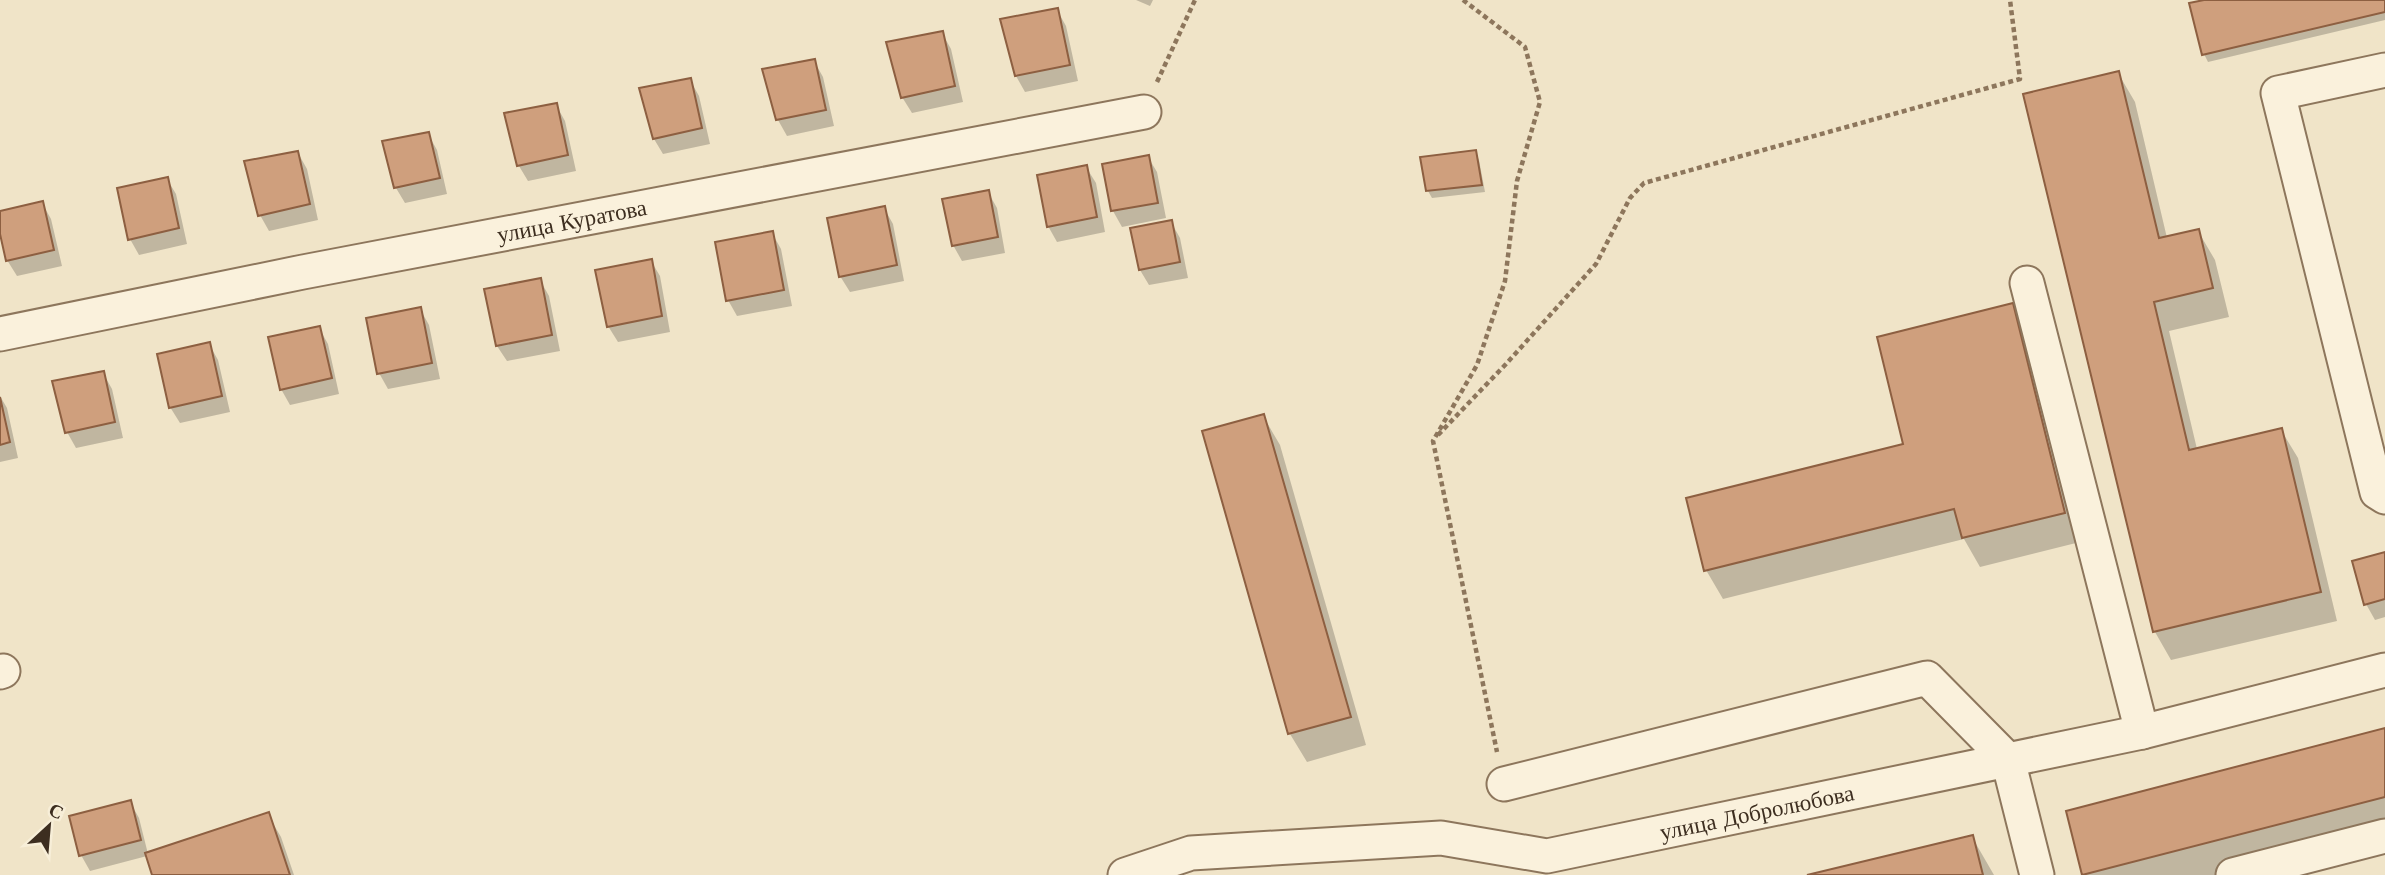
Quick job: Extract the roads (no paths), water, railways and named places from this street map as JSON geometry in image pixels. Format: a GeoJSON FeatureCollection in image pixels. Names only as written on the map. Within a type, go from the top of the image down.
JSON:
{"type":"FeatureCollection","features":[{"type":"Feature","properties":{"kind":"street"},"geometry":{"type":"LineString","coordinates":[[2385,71],[2278,93],[2377,492],[2385,497]]}},
{"type":"Feature","properties":{"kind":"street","name":"улица Куратова"},"geometry":{"type":"LineString","coordinates":[[0,334],[303,271],[1144,112]]}},
{"type":"Feature","properties":{"kind":"street"},"geometry":{"type":"LineString","coordinates":[[2027,283],[2142,732]]}},
{"type":"Feature","properties":{"kind":"street","name":"улица Добролюбова"},"geometry":{"type":"LineString","coordinates":[[1125,875],[1191,853],[1441,838],[1550,865],[2142,732],[2385,670]]}},
{"type":"Feature","properties":{"kind":"street"},"geometry":{"type":"LineString","coordinates":[[1504,784],[1927,678],[2008,761],[2037,875]]}},
{"type":"Feature","properties":{"kind":"street"},"geometry":{"type":"LineString","coordinates":[[2233,875],[2385,836]]}}]}
